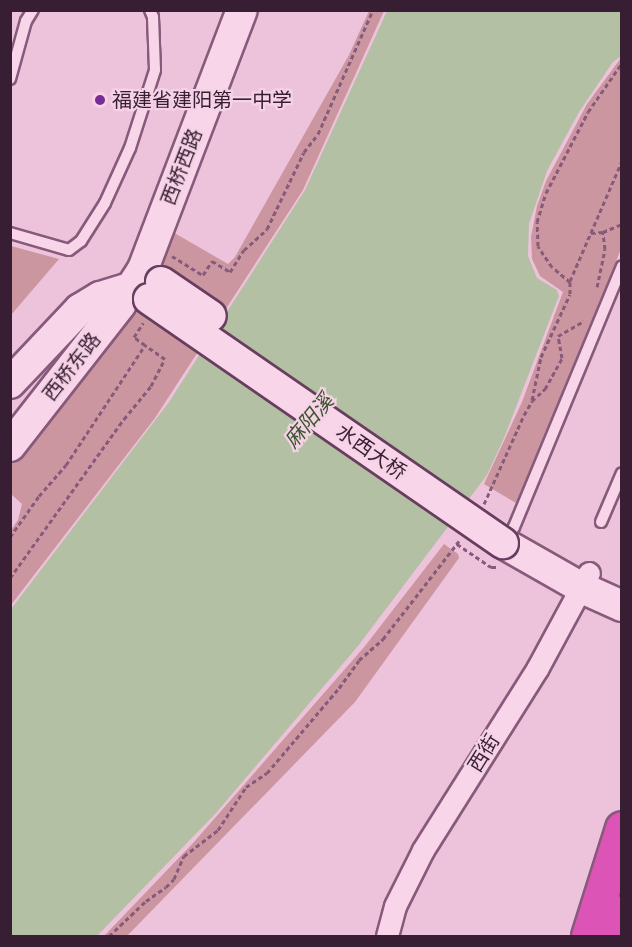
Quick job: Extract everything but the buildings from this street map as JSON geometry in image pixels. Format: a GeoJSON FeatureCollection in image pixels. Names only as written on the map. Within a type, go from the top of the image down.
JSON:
{"type":"FeatureCollection","features":[{"type":"Feature","properties":{"kind":"highway"},"geometry":{"type":"LineString","coordinates":[[588,936],[621,828]]}},
{"type":"Feature","properties":{"kind":"highway"},"geometry":{"type":"LineString","coordinates":[[614,936],[621,912]]}},
{"type":"Feature","properties":{"kind":"main road","name":"西桥西路"},"geometry":{"type":"LineString","coordinates":[[146,283],[242,10]]}},
{"type":"Feature","properties":{"kind":"main road"},"geometry":{"type":"LineString","coordinates":[[10,383],[80,309],[100,297],[146,283]]}},
{"type":"Feature","properties":{"kind":"main road","name":"西桥东路"},"geometry":{"type":"LineString","coordinates":[[10,446],[146,283]]}},
{"type":"Feature","properties":{"kind":"main road","name":"水西大桥"},"geometry":{"type":"LineString","coordinates":[[146,283],[503,546],[586,581]]}},
{"type":"Feature","properties":{"kind":"main road"},"geometry":{"type":"LineString","coordinates":[[586,581],[621,588]]}},
{"type":"Feature","properties":{"kind":"main road"},"geometry":{"type":"LineString","coordinates":[[586,581],[621,606]]}},
{"type":"Feature","properties":{"kind":"street","name":"西街"},"geometry":{"type":"LineString","coordinates":[[387,936],[395,906],[423,850],[537,669],[586,581]]}},
{"type":"Feature","properties":{"kind":"lane"},"geometry":{"type":"LineString","coordinates":[[10,79],[26,21],[33,10]]}},
{"type":"Feature","properties":{"kind":"lane"},"geometry":{"type":"LineString","coordinates":[[10,233],[69,250],[81,241],[105,203],[130,148],[155,70],[153,17],[150,10]]}},
{"type":"Feature","properties":{"kind":"lane"},"geometry":{"type":"LineString","coordinates":[[503,546],[621,266]]}},
{"type":"Feature","properties":{"kind":"lane"},"geometry":{"type":"LineString","coordinates":[[601,522],[621,473]]}},
{"type":"Feature","properties":{"kind":"path"},"geometry":{"type":"LineString","coordinates":[[10,578],[124,419],[151,386],[165,359],[134,337],[144,322],[146,283],[203,276],[212,261],[230,272],[244,250],[267,229],[304,152],[318,134],[373,10]]}},
{"type":"Feature","properties":{"kind":"path"},"geometry":{"type":"LineString","coordinates":[[570,282],[544,257],[538,246],[537,222],[546,193],[588,112],[621,63]]}},
{"type":"Feature","properties":{"kind":"path"},"geometry":{"type":"LineString","coordinates":[[532,401],[541,357],[570,294],[570,282],[621,161]]}},
{"type":"Feature","properties":{"kind":"path"},"geometry":{"type":"LineString","coordinates":[[591,233],[603,232],[621,224]]}},
{"type":"Feature","properties":{"kind":"path"},"geometry":{"type":"LineString","coordinates":[[594,294],[605,249],[603,232]]}},
{"type":"Feature","properties":{"kind":"path"},"geometry":{"type":"LineString","coordinates":[[558,336],[583,322],[586,315]]}},
{"type":"Feature","properties":{"kind":"path"},"geometry":{"type":"LineString","coordinates":[[479,512],[495,484],[514,434],[532,401],[545,388],[562,358],[557,324]]}},
{"type":"Feature","properties":{"kind":"path"},"geometry":{"type":"LineString","coordinates":[[10,537],[39,496],[66,465],[145,345]]}},
{"type":"Feature","properties":{"kind":"path"},"geometry":{"type":"LineString","coordinates":[[109,936],[146,901],[174,879],[184,856],[218,830],[246,787],[267,773],[339,688],[359,660],[383,639],[462,536]]}},
{"type":"Feature","properties":{"kind":"path"},"geometry":{"type":"LineString","coordinates":[[457,544],[503,546]]}},
{"type":"Feature","properties":{"kind":"shaded area"},"geometry":{"type":"Polygon","coordinates":[[[369,11],[384,11],[303,190],[155,418],[11,605],[11,530],[18,520],[22,504],[11,494],[11,461],[171,231],[228,264],[235,257],[349,55],[369,11]]]}},
{"type":"Feature","properties":{"kind":"shaded area"},"geometry":{"type":"Polygon","coordinates":[[[621,58],[621,249],[516,503],[484,484],[522,402],[563,292],[540,276],[532,259],[531,237],[537,206],[546,181],[587,104],[621,58]]]}},
{"type":"Feature","properties":{"kind":"shaded area"},"geometry":{"type":"Polygon","coordinates":[[[10,246],[59,259],[11,315],[10,246]]]}},
{"type":"Feature","properties":{"kind":"shaded area"},"geometry":{"type":"Polygon","coordinates":[[[444,544],[458,554],[459,558],[355,702],[127,936],[104,936],[194,842],[365,646],[444,544]]]}},
{"type":"Feature","properties":{"kind":"water","name":"麻阳溪"},"geometry":{"type":"Polygon","coordinates":[[[387,11],[621,11],[621,56],[613,62],[579,112],[547,171],[529,224],[528,256],[537,278],[557,290],[559,296],[504,438],[487,475],[358,646],[216,813],[97,936],[11,936],[11,609],[169,402],[305,190],[387,11]]]}},
{"type":"Feature","properties":{"kind":"place","name":"福建省建阳第一中学"},"geometry":{"type":"Point","coordinates":[100,100]}}]}
